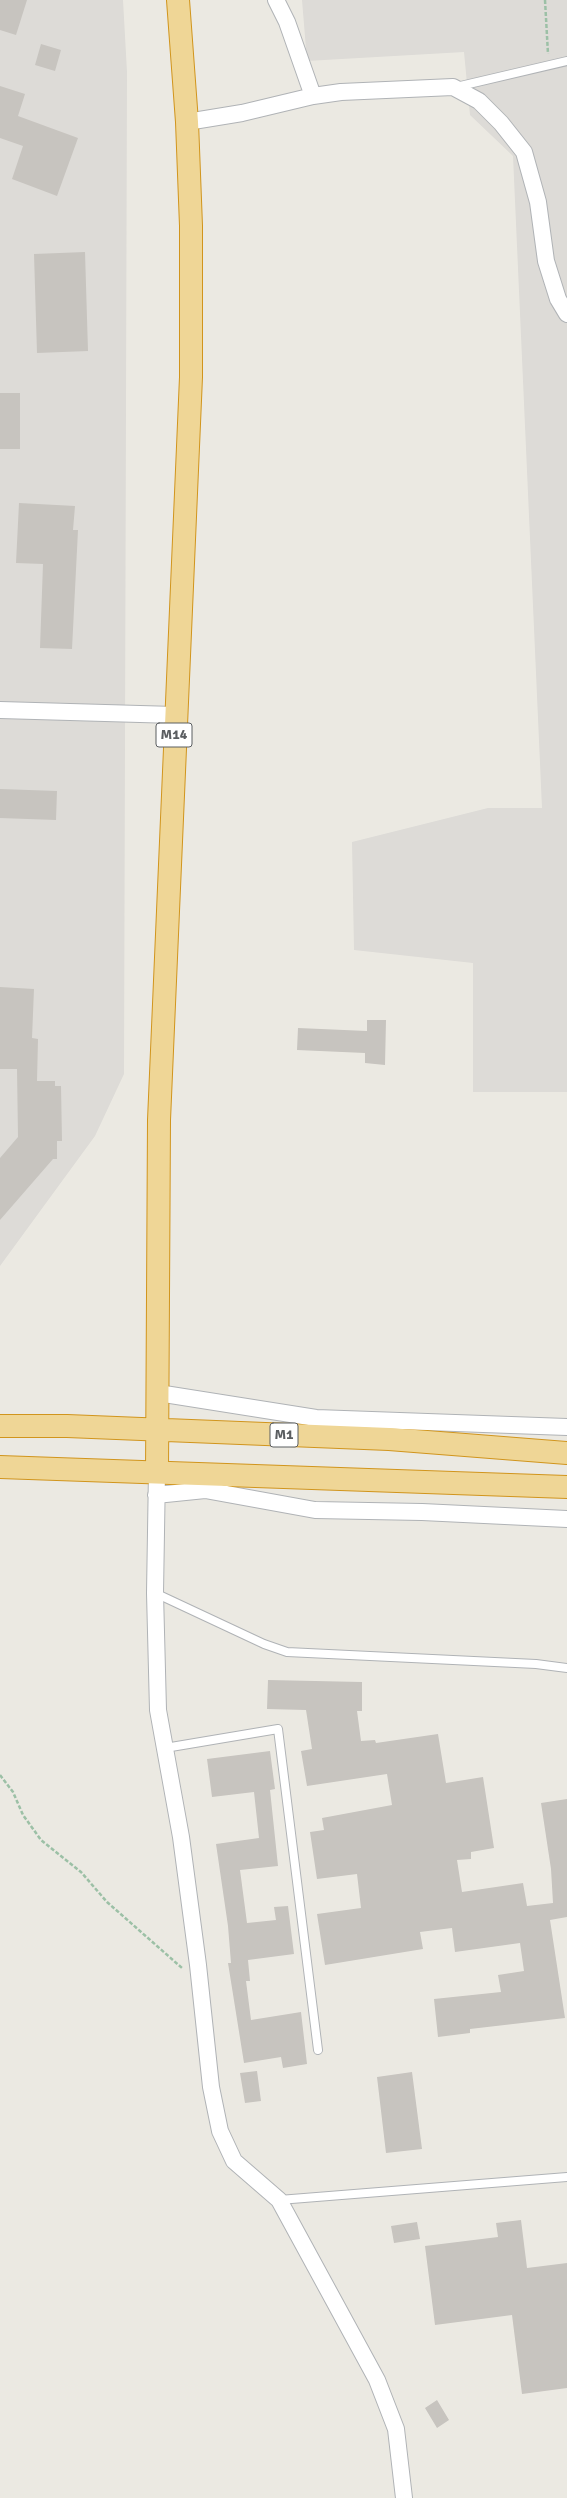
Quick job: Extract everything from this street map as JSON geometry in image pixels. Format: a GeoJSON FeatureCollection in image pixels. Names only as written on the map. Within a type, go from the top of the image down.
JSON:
{"type":"FeatureCollection","features":[{"type":"Feature","properties":{"kind":"highway","name":"M14"},"geometry":{"type":"LineString","coordinates":[[157,1471],[159,1120],[175,715],[191,377],[191,226],[187,122],[178,0]]}},
{"type":"Feature","properties":{"kind":"highway","name":"M1"},"geometry":{"type":"LineString","coordinates":[[0,1426],[67,1426],[389,1439],[567,1454]]}},
{"type":"Feature","properties":{"kind":"highway"},"geometry":{"type":"LineString","coordinates":[[0,1467],[157,1471],[567,1487]]}},
{"type":"Feature","properties":{"kind":"street"},"geometry":{"type":"LineString","coordinates":[[276,0],[287,22],[313,96]]}},
{"type":"Feature","properties":{"kind":"street"},"geometry":{"type":"LineString","coordinates":[[187,122],[242,113],[313,96],[341,92],[453,87],[479,101],[501,123],[524,152],[538,202],[546,260],[558,298],[567,314]]}},
{"type":"Feature","properties":{"kind":"street"},"geometry":{"type":"LineString","coordinates":[[0,710],[175,715]]}},
{"type":"Feature","properties":{"kind":"street"},"geometry":{"type":"LineString","coordinates":[[158,1393],[316,1418],[567,1427]]}},
{"type":"Feature","properties":{"kind":"street"},"geometry":{"type":"LineString","coordinates":[[157,1471],[156,1495],[158,1548],[155,1593],[158,1710],[181,1837],[198,1965],[211,2087],[220,2131],[234,2161],[279,2200],[377,2380],[396,2429],[404,2498]]}},
{"type":"Feature","properties":{"kind":"street"},"geometry":{"type":"LineString","coordinates":[[156,1495],[205,1490],[315,1510],[422,1512],[567,1519]]}},
{"type":"Feature","properties":{"kind":"lane"},"geometry":{"type":"LineString","coordinates":[[453,87],[567,61]]}},
{"type":"Feature","properties":{"kind":"lane"},"geometry":{"type":"LineString","coordinates":[[155,1593],[264,1644],[287,1652],[536,1664],[567,1668]]}},
{"type":"Feature","properties":{"kind":"lane"},"geometry":{"type":"LineString","coordinates":[[165,1748],[278,1729],[318,2050]]}},
{"type":"Feature","properties":{"kind":"lane"},"geometry":{"type":"LineString","coordinates":[[279,2200],[567,2177]]}},
{"type":"Feature","properties":{"kind":"path"},"geometry":{"type":"LineString","coordinates":[[545,0],[549,66]]}},
{"type":"Feature","properties":{"kind":"path"},"geometry":{"type":"LineString","coordinates":[[0,1775],[13,1792],[22,1815],[41,1840],[81,1872],[107,1902],[181,1968],[198,1965]]}},
{"type":"Feature","properties":{"kind":"shaded area"},"geometry":{"type":"Polygon","coordinates":[[[0,0],[123,0],[127,72],[124,1074],[95,1136],[0,1266],[0,0]]]}},
{"type":"Feature","properties":{"kind":"shaded area"},"geometry":{"type":"Polygon","coordinates":[[[302,0],[567,0],[567,1092],[473,1092],[473,963],[354,950],[352,842],[488,808],[542,808],[513,156],[470,115],[464,52],[307,61],[302,0]]]}},
{"type":"Feature","properties":{"kind":"building"},"geometry":{"type":"Polygon","coordinates":[[[0,0],[27,0],[16,35],[0,30],[0,0]]]}},
{"type":"Feature","properties":{"kind":"building"},"geometry":{"type":"Polygon","coordinates":[[[41,44],[61,50],[55,71],[35,65],[41,44]]]}},
{"type":"Feature","properties":{"kind":"building"},"geometry":{"type":"Polygon","coordinates":[[[0,86],[25,94],[18,116],[78,138],[57,196],[12,179],[23,146],[0,138],[0,86]]]}},
{"type":"Feature","properties":{"kind":"building"},"geometry":{"type":"Polygon","coordinates":[[[85,252],[88,351],[37,353],[34,254],[85,252]]]}},
{"type":"Feature","properties":{"kind":"building"},"geometry":{"type":"Polygon","coordinates":[[[0,393],[20,393],[20,449],[0,449],[0,393]]]}},
{"type":"Feature","properties":{"kind":"building"},"geometry":{"type":"Polygon","coordinates":[[[19,503],[75,506],[73,530],[78,530],[72,649],[40,648],[43,564],[16,563],[19,503]]]}},
{"type":"Feature","properties":{"kind":"building"},"geometry":{"type":"Polygon","coordinates":[[[0,789],[57,791],[56,820],[0,818],[0,789]]]}},
{"type":"Feature","properties":{"kind":"building"},"geometry":{"type":"Polygon","coordinates":[[[0,987],[34,989],[32,1038],[38,1039],[37,1081],[55,1081],[55,1086],[61,1086],[62,1141],[57,1141],[57,1159],[53,1159],[0,1220],[0,1158],[18,1137],[17,1069],[0,1069],[0,987]]]}},
{"type":"Feature","properties":{"kind":"building"},"geometry":{"type":"Polygon","coordinates":[[[367,1020],[386,1020],[385,1065],[365,1063],[365,1053],[297,1050],[298,1028],[367,1031],[367,1020]]]}},
{"type":"Feature","properties":{"kind":"building"},"geometry":{"type":"Polygon","coordinates":[[[268,1680],[362,1682],[362,1711],[357,1711],[361,1741],[375,1740],[376,1743],[438,1734],[446,1783],[483,1777],[494,1848],[471,1852],[471,1859],[457,1860],[462,1892],[523,1883],[527,1906],[553,1903],[551,1869],[541,1803],[567,1799],[567,1917],[550,1920],[565,2018],[470,2029],[470,2033],[438,2037],[434,1999],[501,1992],[498,1975],[524,1971],[520,1943],[455,1952],[452,1928],[420,1932],[423,1949],[325,1965],[317,1914],[361,1908],[357,1874],[317,1879],[310,1832],[324,1830],[322,1818],[392,1805],[387,1774],[307,1786],[301,1751],[312,1749],[306,1710],[267,1709],[268,1680]]]}},
{"type":"Feature","properties":{"kind":"building"},"geometry":{"type":"Polygon","coordinates":[[[270,1751],[275,1789],[270,1790],[278,1866],[240,1870],[247,1923],[276,1920],[274,1907],[288,1906],[294,1954],[248,1960],[250,1981],[246,1981],[251,2020],[301,2012],[307,2064],[283,2068],[281,2057],[244,2063],[228,1963],[231,1963],[228,1926],[216,1844],[259,1838],[254,1792],[212,1797],[207,1759],[270,1751]]]}},
{"type":"Feature","properties":{"kind":"building"},"geometry":{"type":"Polygon","coordinates":[[[257,2071],[261,2101],[245,2103],[240,2073],[257,2071]]]}},
{"type":"Feature","properties":{"kind":"building"},"geometry":{"type":"Polygon","coordinates":[[[412,2072],[422,2149],[386,2153],[377,2077],[412,2072]]]}},
{"type":"Feature","properties":{"kind":"building"},"geometry":{"type":"Polygon","coordinates":[[[521,2220],[527,2268],[567,2263],[567,2388],[522,2394],[512,2315],[435,2325],[425,2246],[498,2237],[496,2223],[521,2220]]]}},
{"type":"Feature","properties":{"kind":"building"},"geometry":{"type":"Polygon","coordinates":[[[417,2222],[420,2239],[394,2243],[391,2226],[417,2222]]]}},
{"type":"Feature","properties":{"kind":"building"},"geometry":{"type":"Polygon","coordinates":[[[437,2400],[449,2420],[437,2428],[425,2408],[437,2400]]]}}]}
